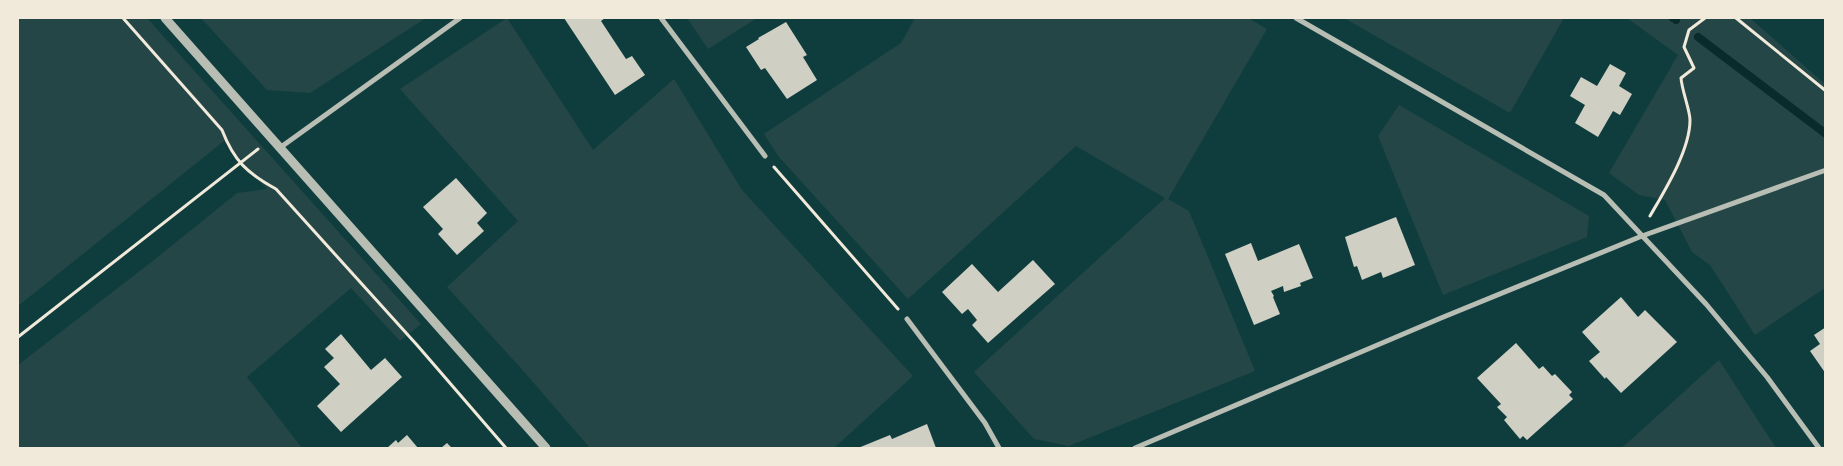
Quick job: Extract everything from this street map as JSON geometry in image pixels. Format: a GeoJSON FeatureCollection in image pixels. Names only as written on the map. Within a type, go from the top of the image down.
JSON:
{"type":"FeatureCollection","features":[{"type":"Feature","properties":{"kind":"street"},"geometry":{"type":"LineString","coordinates":[[166,18],[546,448]]}},
{"type":"Feature","properties":{"kind":"street"},"geometry":{"type":"LineString","coordinates":[[281,148],[460,18]]}},
{"type":"Feature","properties":{"kind":"street"},"geometry":{"type":"LineString","coordinates":[[661,18],[765,156]]}},
{"type":"Feature","properties":{"kind":"street"},"geometry":{"type":"LineString","coordinates":[[1296,18],[1604,195],[1706,304],[1767,377],[1819,448]]}},
{"type":"Feature","properties":{"kind":"street"},"geometry":{"type":"LineString","coordinates":[[1135,448],[1441,318],[1642,236],[1826,170]]}},
{"type":"Feature","properties":{"kind":"street"},"geometry":{"type":"LineString","coordinates":[[906,319],[985,423],[999,448]]}},
{"type":"Feature","properties":{"kind":"path"},"geometry":{"type":"LineString","coordinates":[[123,18],[222,130],[228,145],[240,163],[254,177],[276,188],[417,345],[506,448]]}},
{"type":"Feature","properties":{"kind":"path"},"geometry":{"type":"LineString","coordinates":[[1642,236],[1647,222],[1670,180],[1685,146],[1690,119],[1682,92],[1681,78],[1694,68],[1684,47],[1689,30],[1705,18]]}},
{"type":"Feature","properties":{"kind":"path"},"geometry":{"type":"LineString","coordinates":[[1736,18],[1826,92]]}},
{"type":"Feature","properties":{"kind":"path"},"geometry":{"type":"LineString","coordinates":[[18,337],[272,138]]}},
{"type":"Feature","properties":{"kind":"path"},"geometry":{"type":"LineString","coordinates":[[765,156],[906,319]]}},
{"type":"Feature","properties":{"kind":"shaded area"},"geometry":{"type":"Polygon","coordinates":[[[18,18],[147,18],[421,324],[400,341],[351,288],[247,377],[302,448],[18,448],[18,365],[237,193],[267,189],[224,141],[18,306],[18,18]]]}},
{"type":"Feature","properties":{"kind":"shaded area"},"geometry":{"type":"Polygon","coordinates":[[[201,18],[426,18],[310,93],[267,90],[201,18]]]}},
{"type":"Feature","properties":{"kind":"shaded area"},"geometry":{"type":"Polygon","coordinates":[[[507,18],[593,150],[674,79],[742,190],[913,376],[834,448],[590,448],[447,287],[518,221],[400,89],[507,18]]]}},
{"type":"Feature","properties":{"kind":"shaded area"},"geometry":{"type":"Polygon","coordinates":[[[687,18],[757,18],[708,49],[687,18]]]}},
{"type":"Feature","properties":{"kind":"shaded area"},"geometry":{"type":"Polygon","coordinates":[[[915,18],[1248,18],[1267,29],[1168,199],[1189,211],[1255,371],[1069,446],[1034,439],[974,372],[1165,198],[1076,146],[908,299],[779,157],[764,134],[901,43],[915,18]]]}},
{"type":"Feature","properties":{"kind":"shaded area"},"geometry":{"type":"Polygon","coordinates":[[[1344,18],[1564,18],[1510,113],[1344,18]]]}},
{"type":"Feature","properties":{"kind":"shaded area"},"geometry":{"type":"Polygon","coordinates":[[[1627,18],[1750,18],[1825,84],[1825,288],[1755,335],[1710,265],[1692,252],[1665,200],[1639,195],[1609,173],[1678,55],[1627,18]]]}},
{"type":"Feature","properties":{"kind":"shaded area"},"geometry":{"type":"Polygon","coordinates":[[[1399,105],[1589,216],[1587,237],[1443,295],[1378,136],[1399,105]]]}},
{"type":"Feature","properties":{"kind":"shaded area"},"geometry":{"type":"Polygon","coordinates":[[[1719,360],[1776,448],[1621,448],[1634,437],[1719,360]]]}},
{"type":"Feature","properties":{"kind":"building"},"geometry":{"type":"Polygon","coordinates":[[[564,18],[605,18],[601,21],[626,59],[632,56],[645,75],[615,95],[564,18]]]}},
{"type":"Feature","properties":{"kind":"building"},"geometry":{"type":"Polygon","coordinates":[[[786,22],[807,55],[803,57],[817,80],[787,99],[765,68],[761,70],[746,47],[786,22]]]}},
{"type":"Feature","properties":{"kind":"building"},"geometry":{"type":"Polygon","coordinates":[[[1610,64],[1626,73],[1619,86],[1632,94],[1620,115],[1613,111],[1598,137],[1575,123],[1585,105],[1570,96],[1581,77],[1597,86],[1610,64]]]}},
{"type":"Feature","properties":{"kind":"building"},"geometry":{"type":"Polygon","coordinates":[[[456,178],[487,213],[477,223],[484,231],[457,255],[438,234],[443,229],[423,207],[456,178]]]}},
{"type":"Feature","properties":{"kind":"building"},"geometry":{"type":"Polygon","coordinates":[[[1396,217],[1415,265],[1383,278],[1381,272],[1362,280],[1357,266],[1354,267],[1345,237],[1396,217]]]}},
{"type":"Feature","properties":{"kind":"building"},"geometry":{"type":"Polygon","coordinates":[[[1251,243],[1258,261],[1299,244],[1313,278],[1300,283],[1301,286],[1284,292],[1283,286],[1271,291],[1280,314],[1254,325],[1225,254],[1251,243]]]}},
{"type":"Feature","properties":{"kind":"building"},"geometry":{"type":"Polygon","coordinates":[[[1033,260],[1055,284],[988,343],[972,325],[977,320],[968,309],[962,314],[942,292],[972,264],[998,292],[1033,260]]]}},
{"type":"Feature","properties":{"kind":"building"},"geometry":{"type":"Polygon","coordinates":[[[1621,297],[1638,317],[1645,310],[1677,342],[1621,393],[1589,361],[1600,352],[1582,332],[1621,297]]]}},
{"type":"Feature","properties":{"kind":"building"},"geometry":{"type":"Polygon","coordinates":[[[1826,327],[1826,374],[1810,351],[1820,344],[1814,335],[1826,327]]]}},
{"type":"Feature","properties":{"kind":"building"},"geometry":{"type":"Polygon","coordinates":[[[341,334],[371,370],[385,358],[402,377],[341,432],[317,406],[340,384],[324,367],[334,358],[325,349],[341,334]]]}},
{"type":"Feature","properties":{"kind":"building"},"geometry":{"type":"Polygon","coordinates":[[[1516,343],[1539,369],[1543,366],[1552,376],[1555,374],[1572,392],[1569,395],[1573,399],[1527,440],[1523,436],[1520,439],[1504,420],[1507,417],[1497,407],[1501,404],[1477,378],[1516,343]]]}},
{"type":"Feature","properties":{"kind":"building"},"geometry":{"type":"Polygon","coordinates":[[[927,424],[936,448],[858,448],[890,435],[892,439],[927,424]]]}},
{"type":"Feature","properties":{"kind":"building"},"geometry":{"type":"Polygon","coordinates":[[[407,435],[418,448],[387,448],[396,440],[398,443],[407,435]]]}},
{"type":"Feature","properties":{"kind":"building"},"geometry":{"type":"Polygon","coordinates":[[[447,443],[452,448],[441,448],[447,443]]]}},
{"type":"Feature","properties":{"kind":"waterway"},"geometry":{"type":"LineString","coordinates":[[1698,37],[1826,134]]}}]}
